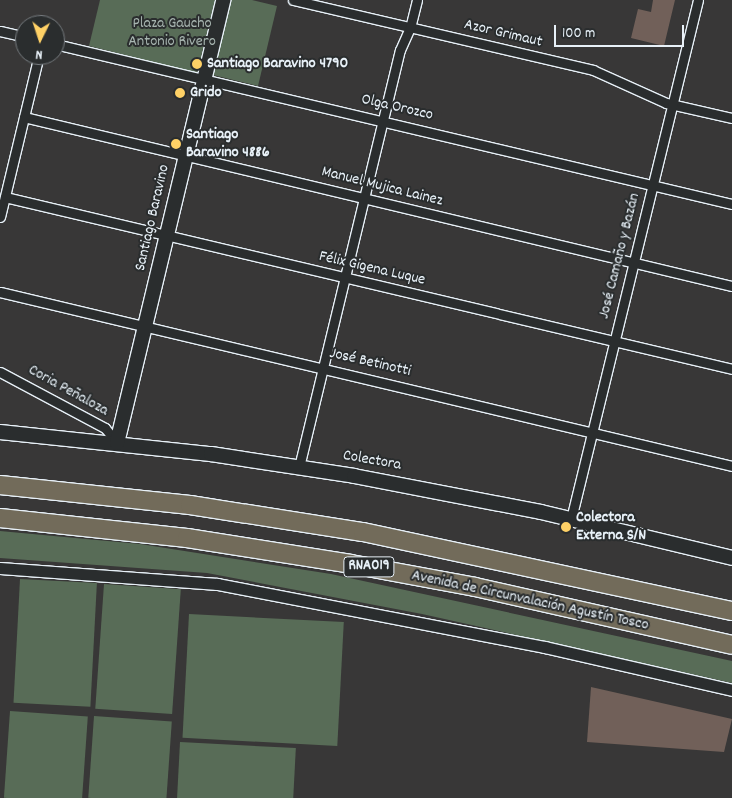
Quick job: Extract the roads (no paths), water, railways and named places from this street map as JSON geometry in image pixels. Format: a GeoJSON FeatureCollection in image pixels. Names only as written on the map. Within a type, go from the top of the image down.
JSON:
{"type":"FeatureCollection","features":[{"type":"Feature","properties":{"kind":"highway","name":"Avenida de Circunvalación Agustín Tosco"},"geometry":{"type":"LineString","coordinates":[[0,484],[190,505],[363,532],[732,611]]}},
{"type":"Feature","properties":{"kind":"highway","name":"Avenida de Circunvalación Agustín Tosco"},"geometry":{"type":"LineString","coordinates":[[0,518],[187,538],[336,561],[475,587],[732,645]]}},
{"type":"Feature","properties":{"kind":"main road","name":"Santiago Baravino"},"geometry":{"type":"LineString","coordinates":[[117,443],[223,0]]}},
{"type":"Feature","properties":{"kind":"main road","name":"Colectora"},"geometry":{"type":"LineString","coordinates":[[0,432],[117,443],[299,467],[571,519],[732,558]]}},
{"type":"Feature","properties":{"kind":"street","name":"Azor Grimaut"},"geometry":{"type":"LineString","coordinates":[[293,0],[593,70],[672,104],[732,118]]}},
{"type":"Feature","properties":{"kind":"street"},"geometry":{"type":"LineString","coordinates":[[299,467],[400,50],[410,28],[416,0]]}},
{"type":"Feature","properties":{"kind":"street","name":"José Camaño y Bazán"},"geometry":{"type":"LineString","coordinates":[[571,519],[698,0]]}},
{"type":"Feature","properties":{"kind":"street"},"geometry":{"type":"LineString","coordinates":[[0,31],[15,35]]}},
{"type":"Feature","properties":{"kind":"street","name":"Olga Orozco"},"geometry":{"type":"LineString","coordinates":[[65,46],[732,204]]}},
{"type":"Feature","properties":{"kind":"street"},"geometry":{"type":"LineString","coordinates":[[0,218],[37,65]]}},
{"type":"Feature","properties":{"kind":"street","name":"Manuel Mujica Lainez"},"geometry":{"type":"LineString","coordinates":[[24,117],[732,286]]}},
{"type":"Feature","properties":{"kind":"street","name":"Félix Gigena Luque"},"geometry":{"type":"LineString","coordinates":[[5,197],[732,370]]}},
{"type":"Feature","properties":{"kind":"street","name":"José Betinotti"},"geometry":{"type":"LineString","coordinates":[[0,292],[732,466]]}},
{"type":"Feature","properties":{"kind":"street","name":"Coria Peñaloza"},"geometry":{"type":"LineString","coordinates":[[0,372],[105,428],[117,443]]}},
{"type":"Feature","properties":{"kind":"street"},"geometry":{"type":"LineString","coordinates":[[0,568],[217,584],[545,647],[732,690]]}},
{"type":"Feature","properties":{"kind":"place","name":"Santiago Baravino 4790"},"geometry":{"type":"Point","coordinates":[197,64]}},
{"type":"Feature","properties":{"kind":"place","name":"Grido"},"geometry":{"type":"Point","coordinates":[180,93]}},
{"type":"Feature","properties":{"kind":"place","name":"Santiago Baravino 4886"},"geometry":{"type":"Point","coordinates":[176,144]}},
{"type":"Feature","properties":{"kind":"place","name":"Colectora Externa S/N"},"geometry":{"type":"Point","coordinates":[566,527]}},
{"type":"Feature","properties":{"kind":"park label","name":"Plaza Gaucho Antonio Rivero"},"geometry":{"type":"Point","coordinates":[172,33]}}]}
